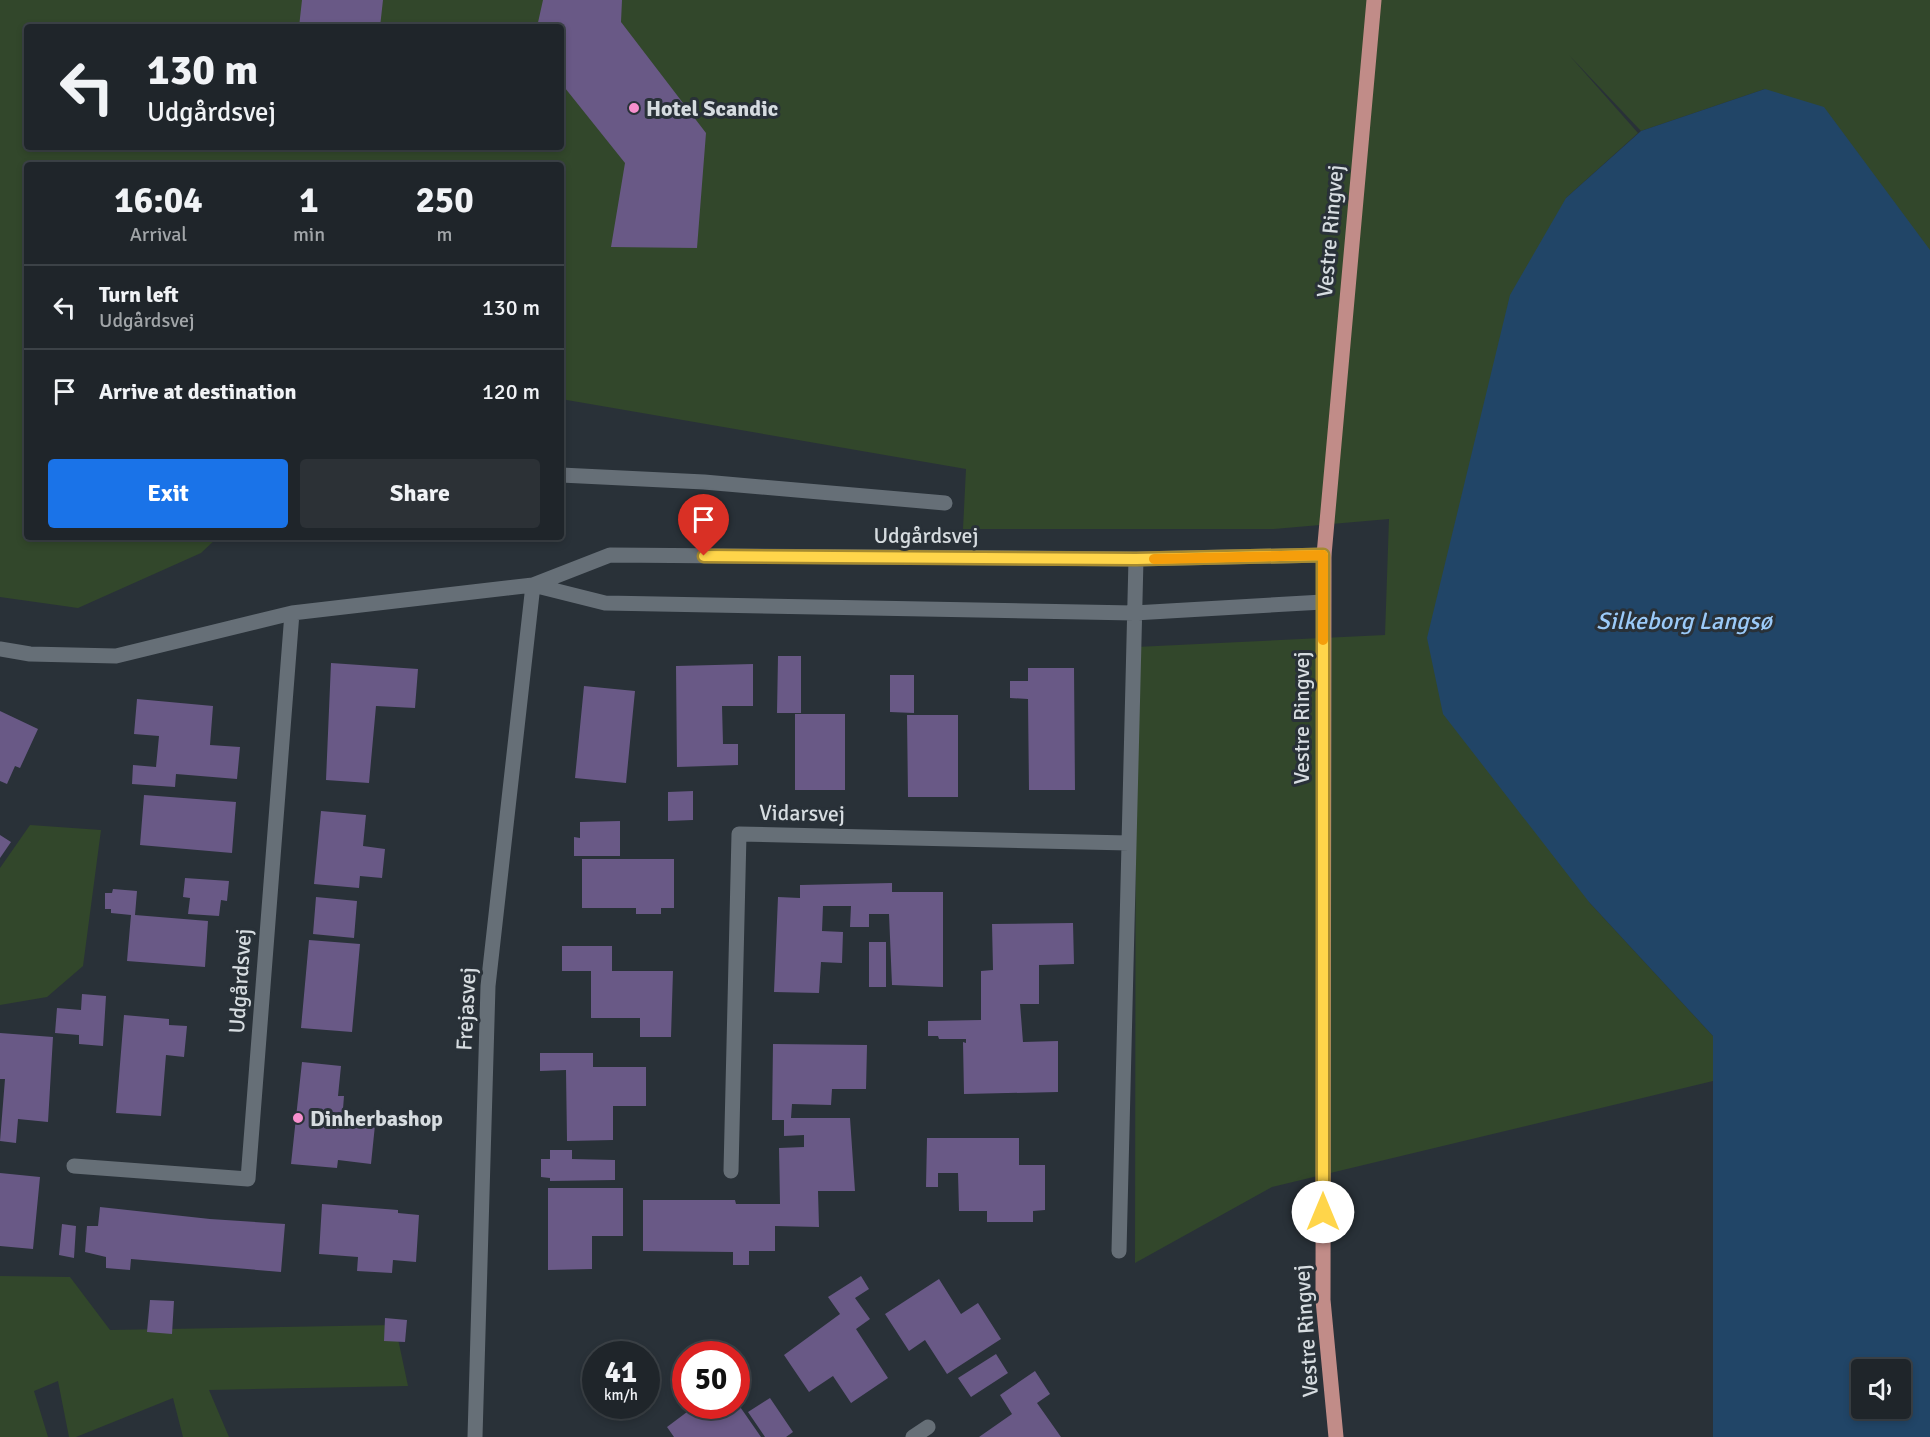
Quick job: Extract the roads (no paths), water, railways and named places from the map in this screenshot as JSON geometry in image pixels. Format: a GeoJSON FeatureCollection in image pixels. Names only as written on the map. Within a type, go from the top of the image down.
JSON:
{"type":"FeatureCollection","features":[{"type":"Feature","properties":{"kind":"main road","name":"Vestre Ringvej"},"geometry":{"type":"LineString","coordinates":[[1336,1437],[1323,1300],[1323,555],[1374,0]]}},
{"type":"Feature","properties":{"kind":"street"},"geometry":{"type":"LineString","coordinates":[[564,475],[704,482],[945,503]]}},
{"type":"Feature","properties":{"kind":"street","name":"Udgårdsvej"},"geometry":{"type":"LineString","coordinates":[[0,649],[30,654],[116,656],[292,613],[533,585],[610,555],[1136,559],[1323,555]]}},
{"type":"Feature","properties":{"kind":"street"},"geometry":{"type":"LineString","coordinates":[[1119,1251],[1136,559]]}},
{"type":"Feature","properties":{"kind":"street","name":"Udgårdsvej"},"geometry":{"type":"LineString","coordinates":[[533,585],[605,603],[1134,613],[1323,602]]}},
{"type":"Feature","properties":{"kind":"street","name":"Frejasvej"},"geometry":{"type":"LineString","coordinates":[[475,1437],[488,986],[533,585]]}},
{"type":"Feature","properties":{"kind":"street","name":"Udgårdsvej"},"geometry":{"type":"LineString","coordinates":[[74,1166],[248,1179],[292,613]]}},
{"type":"Feature","properties":{"kind":"street","name":"Vidarsvej"},"geometry":{"type":"LineString","coordinates":[[731,1171],[739,834],[1129,843]]}},
{"type":"Feature","properties":{"kind":"street"},"geometry":{"type":"LineString","coordinates":[[913,1437],[928,1427]]}},
{"type":"Feature","properties":{"kind":"water","name":"Silkeborg Langsø"},"geometry":{"type":"Polygon","coordinates":[[[1765,89],[1824,107],[1930,250],[1930,1437],[1713,1437],[1713,1036],[1589,902],[1443,714],[1427,638],[1510,295],[1566,198],[1641,131],[1765,89]]]}},
{"type":"Feature","properties":{"kind":"place","name":"Hotel Scandic"},"geometry":{"type":"Point","coordinates":[634,108]}},
{"type":"Feature","properties":{"kind":"place","name":"Dinherbashop"},"geometry":{"type":"Point","coordinates":[298,1118]}}]}
